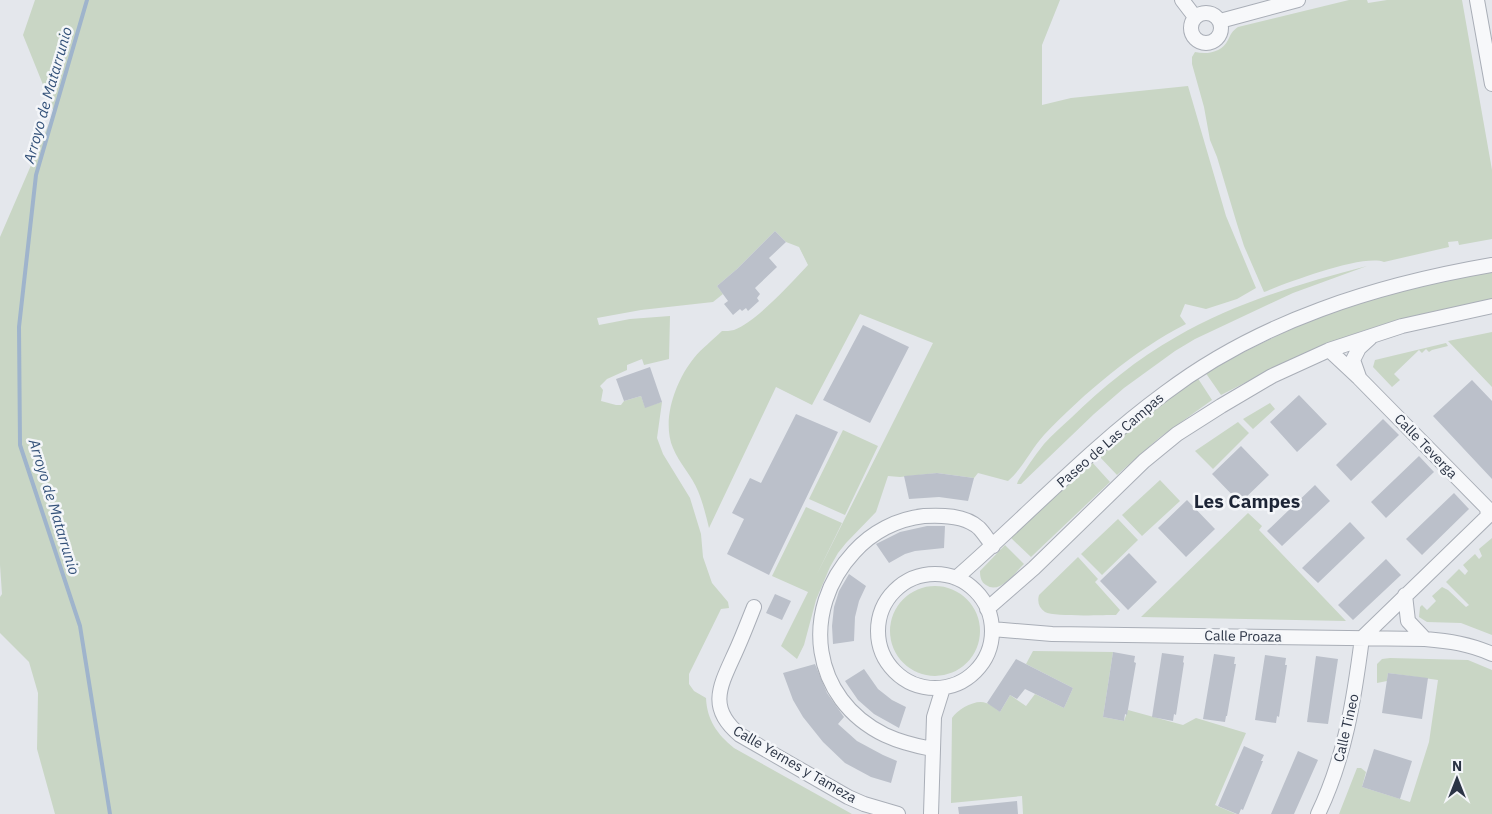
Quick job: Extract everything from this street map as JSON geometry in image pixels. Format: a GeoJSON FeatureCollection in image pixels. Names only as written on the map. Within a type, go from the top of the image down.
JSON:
{"type":"FeatureCollection","features":[{"type":"Feature","properties":{"kind":"street"},"geometry":{"type":"LineString","coordinates":[[1182,0],[1195,17]]}},
{"type":"Feature","properties":{"kind":"street"},"geometry":{"type":"LineString","coordinates":[[1220,21],[1298,0]]}},
{"type":"Feature","properties":{"kind":"street"},"geometry":{"type":"LineString","coordinates":[[1477,0],[1492,84]]}},
{"type":"Feature","properties":{"kind":"street"},"geometry":{"type":"LineString","coordinates":[[1205,12],[1212,14],[1220,21],[1219,37],[1210,43],[1201,43],[1192,36],[1190,24],[1195,17],[1205,12]]}},
{"type":"Feature","properties":{"kind":"street","name":"Paseo de Las Campas"},"geometry":{"type":"LineString","coordinates":[[956,578],[993,546],[1090,453],[1166,392],[1212,362],[1250,341],[1308,314],[1363,295],[1426,278],[1492,265]]}},
{"type":"Feature","properties":{"kind":"street"},"geometry":{"type":"LineString","coordinates":[[987,609],[1052,551],[1144,462],[1178,434],[1272,376],[1329,350],[1402,326],[1492,306]]}},
{"type":"Feature","properties":{"kind":"street"},"geometry":{"type":"LineString","coordinates":[[1359,378],[1353,360],[1359,348],[1374,335]]}},
{"type":"Feature","properties":{"kind":"street","name":"Calle Teverga"},"geometry":{"type":"LineString","coordinates":[[1329,350],[1487,508],[1488,516],[1405,595]]}},
{"type":"Feature","properties":{"kind":"street"},"geometry":{"type":"LineString","coordinates":[[932,748],[899,741],[883,734],[868,725],[844,703],[829,676],[822,654],[820,624],[824,602],[835,577],[858,548],[873,535],[900,522],[916,517],[931,516],[961,519],[979,528],[993,546]]}},
{"type":"Feature","properties":{"kind":"street"},"geometry":{"type":"LineString","coordinates":[[938,575],[956,578],[976,592],[987,609],[992,629],[987,655],[976,672],[958,683],[943,688],[927,688],[909,682],[899,675],[886,660],[880,643],[878,629],[880,617],[892,594],[913,579],[938,575]]}},
{"type":"Feature","properties":{"kind":"street"},"geometry":{"type":"LineString","coordinates":[[1362,638],[1405,595]]}},
{"type":"Feature","properties":{"kind":"street"},"geometry":{"type":"LineString","coordinates":[[1405,595],[1408,621],[1425,639]]}},
{"type":"Feature","properties":{"kind":"street","name":"Calle Yernes y Tameza"},"geometry":{"type":"LineString","coordinates":[[754,607],[720,687],[720,706],[725,722],[740,735],[848,796],[864,804],[898,814]]}},
{"type":"Feature","properties":{"kind":"street","name":"Calle Proaza"},"geometry":{"type":"LineString","coordinates":[[992,629],[1052,634],[1425,639],[1458,642],[1477,647],[1492,654]]}},
{"type":"Feature","properties":{"kind":"street","name":"Calle Tineo"},"geometry":{"type":"LineString","coordinates":[[1318,814],[1331,786],[1346,739],[1362,638]]}},
{"type":"Feature","properties":{"kind":"street"},"geometry":{"type":"LineString","coordinates":[[927,688],[934,717]]}},
{"type":"Feature","properties":{"kind":"street"},"geometry":{"type":"LineString","coordinates":[[931,814],[934,717],[943,688]]}},
{"type":"Feature","properties":{"kind":"green space"},"geometry":{"type":"Polygon","coordinates":[[[35,0],[1060,0],[1042,45],[1042,105],[1071,98],[1188,86],[1226,216],[1256,288],[1237,299],[1206,309],[1185,304],[1180,316],[1186,324],[1129,359],[1093,388],[1044,435],[1008,481],[978,473],[974,478],[937,473],[900,477],[888,476],[876,512],[846,543],[830,567],[816,600],[804,645],[797,659],[781,646],[808,592],[772,576],[806,507],[842,523],[817,574],[933,343],[860,314],[812,405],[776,387],[709,528],[698,491],[673,448],[669,425],[672,401],[681,377],[700,351],[722,331],[734,330],[753,319],[808,265],[799,247],[786,242],[775,231],[717,286],[723,294],[713,302],[641,310],[597,318],[599,325],[630,319],[670,316],[669,359],[644,365],[642,359],[627,365],[627,370],[607,379],[600,386],[603,390],[601,401],[616,405],[621,405],[624,401],[641,396],[645,407],[662,402],[657,438],[663,454],[690,498],[701,534],[703,557],[712,583],[728,602],[729,608],[721,609],[689,674],[689,684],[694,691],[706,698],[708,713],[714,726],[734,748],[852,814],[55,814],[37,749],[38,693],[29,662],[0,633],[0,597],[2,594],[0,565],[0,237],[54,112],[23,35],[35,0]]]}},
{"type":"Feature","properties":{"kind":"green space"},"geometry":{"type":"Polygon","coordinates":[[[1349,0],[1367,0],[1368,3],[1387,0],[1462,0],[1492,170],[1492,239],[1459,245],[1458,241],[1448,242],[1449,247],[1384,262],[1359,262],[1306,276],[1264,292],[1244,246],[1210,140],[1192,57],[1195,52],[1210,53],[1218,50],[1238,27],[1349,0]]]}},
{"type":"Feature","properties":{"kind":"green space"},"geometry":{"type":"Polygon","coordinates":[[[1367,266],[1293,293],[1195,339],[1175,351],[1124,388],[1021,484],[1017,484],[1037,453],[1057,431],[1095,395],[1134,364],[1162,346],[1198,325],[1245,304],[1318,279],[1367,266]]]}},
{"type":"Feature","properties":{"kind":"green space"},"geometry":{"type":"Polygon","coordinates":[[[1492,271],[1492,300],[1443,309],[1363,331],[1290,360],[1221,395],[1205,372],[1287,331],[1351,305],[1402,290],[1492,271]]]}},
{"type":"Feature","properties":{"kind":"green space"},"geometry":{"type":"Polygon","coordinates":[[[1492,332],[1492,387],[1448,341],[1492,332]]]}},
{"type":"Feature","properties":{"kind":"green space"},"geometry":{"type":"Polygon","coordinates":[[[1446,343],[1448,346],[1429,352],[1426,349],[1422,353],[1419,350],[1394,374],[1400,380],[1392,387],[1373,367],[1375,360],[1446,343]]]}},
{"type":"Feature","properties":{"kind":"green space"},"geometry":{"type":"Polygon","coordinates":[[[1197,377],[1212,400],[1159,438],[1117,475],[1098,455],[1128,428],[1197,377]]]}},
{"type":"Feature","properties":{"kind":"green space"},"geometry":{"type":"Polygon","coordinates":[[[1270,403],[1275,409],[1253,429],[1243,419],[1270,403]]]}},
{"type":"Feature","properties":{"kind":"green space"},"geometry":{"type":"Polygon","coordinates":[[[1238,422],[1249,433],[1213,469],[1195,451],[1238,422]]]}},
{"type":"Feature","properties":{"kind":"green space"},"geometry":{"type":"Polygon","coordinates":[[[843,430],[878,446],[845,515],[809,499],[843,430]]]}},
{"type":"Feature","properties":{"kind":"green space"},"geometry":{"type":"Polygon","coordinates":[[[1091,461],[1110,482],[1031,557],[1011,538],[1091,461]]]}},
{"type":"Feature","properties":{"kind":"green space"},"geometry":{"type":"Polygon","coordinates":[[[1160,480],[1180,501],[1142,536],[1122,515],[1160,480]]]}},
{"type":"Feature","properties":{"kind":"green space"},"geometry":{"type":"Polygon","coordinates":[[[1248,513],[1262,526],[1259,530],[1346,621],[1141,617],[1248,513]]]}},
{"type":"Feature","properties":{"kind":"green space"},"geometry":{"type":"Polygon","coordinates":[[[1118,519],[1138,540],[1102,575],[1081,554],[1118,519]]]}},
{"type":"Feature","properties":{"kind":"green space"},"geometry":{"type":"Polygon","coordinates":[[[1492,538],[1492,635],[1461,623],[1427,622],[1419,617],[1420,607],[1422,605],[1427,610],[1436,601],[1432,596],[1442,587],[1448,590],[1466,607],[1469,605],[1446,582],[1459,569],[1465,575],[1468,571],[1463,565],[1475,554],[1479,559],[1482,556],[1479,549],[1492,538]]]}},
{"type":"Feature","properties":{"kind":"green space"},"geometry":{"type":"Polygon","coordinates":[[[1005,545],[1024,564],[1002,585],[991,587],[986,585],[983,582],[980,571],[1005,545]]]}},
{"type":"Feature","properties":{"kind":"green space"},"geometry":{"type":"Polygon","coordinates":[[[1078,557],[1098,579],[1095,582],[1120,610],[1116,615],[1058,615],[1045,612],[1040,607],[1038,602],[1039,595],[1078,557]]]}},
{"type":"Feature","properties":{"kind":"green space"},"geometry":{"type":"Polygon","coordinates":[[[935,586],[952,590],[967,599],[976,614],[980,631],[976,648],[967,663],[952,672],[935,676],[918,672],[903,663],[894,648],[890,631],[894,614],[903,599],[918,590],[935,586]]]}},
{"type":"Feature","properties":{"kind":"green space"},"geometry":{"type":"Polygon","coordinates":[[[1033,651],[1113,652],[1103,717],[1124,721],[1128,710],[1183,725],[1196,718],[1246,733],[1215,805],[1236,814],[1023,814],[1022,796],[951,803],[952,718],[958,711],[977,702],[982,702],[990,704],[1000,712],[1010,695],[1026,706],[1035,694],[1064,708],[1073,688],[1026,664],[1033,651]]]}},
{"type":"Feature","properties":{"kind":"green space"},"geometry":{"type":"Polygon","coordinates":[[[1382,659],[1468,660],[1492,670],[1492,814],[1339,814],[1357,768],[1361,768],[1366,772],[1362,787],[1410,802],[1429,742],[1438,680],[1388,673],[1387,681],[1377,683],[1377,664],[1382,659]]]}},
{"type":"Feature","properties":{"kind":"building"},"geometry":{"type":"Polygon","coordinates":[[[775,231],[786,242],[769,258],[777,267],[755,288],[760,294],[757,298],[759,301],[748,311],[746,308],[742,311],[740,309],[733,315],[724,304],[728,301],[717,286],[775,231]]]}},
{"type":"Feature","properties":{"kind":"building"},"geometry":{"type":"Polygon","coordinates":[[[863,325],[909,347],[870,423],[823,400],[863,325]]]}},
{"type":"Feature","properties":{"kind":"building"},"geometry":{"type":"Polygon","coordinates":[[[650,367],[662,402],[645,408],[641,396],[624,401],[616,379],[650,367]]]}},
{"type":"Feature","properties":{"kind":"building"},"geometry":{"type":"Polygon","coordinates":[[[1472,380],[1492,401],[1492,479],[1433,416],[1472,380]]]}},
{"type":"Feature","properties":{"kind":"building"},"geometry":{"type":"Polygon","coordinates":[[[1299,395],[1327,424],[1297,452],[1270,422],[1299,395]]]}},
{"type":"Feature","properties":{"kind":"building"},"geometry":{"type":"Polygon","coordinates":[[[796,414],[838,432],[769,575],[727,554],[744,519],[732,513],[750,478],[761,483],[796,414]]]}},
{"type":"Feature","properties":{"kind":"building"},"geometry":{"type":"Polygon","coordinates":[[[1383,419],[1399,435],[1351,481],[1336,465],[1383,419]]]}},
{"type":"Feature","properties":{"kind":"building"},"geometry":{"type":"Polygon","coordinates":[[[1241,446],[1269,475],[1240,503],[1212,474],[1241,446]]]}},
{"type":"Feature","properties":{"kind":"building"},"geometry":{"type":"Polygon","coordinates":[[[1419,456],[1434,472],[1386,518],[1371,502],[1419,456]]]}},
{"type":"Feature","properties":{"kind":"building"},"geometry":{"type":"Polygon","coordinates":[[[937,473],[974,478],[968,501],[939,497],[909,499],[904,476],[937,473]]]}},
{"type":"Feature","properties":{"kind":"building"},"geometry":{"type":"Polygon","coordinates":[[[1315,485],[1330,501],[1282,546],[1267,531],[1315,485]]]}},
{"type":"Feature","properties":{"kind":"building"},"geometry":{"type":"Polygon","coordinates":[[[1454,493],[1469,509],[1422,555],[1406,539],[1454,493]]]}},
{"type":"Feature","properties":{"kind":"building"},"geometry":{"type":"Polygon","coordinates":[[[1187,500],[1215,529],[1186,557],[1158,528],[1187,500]]]}},
{"type":"Feature","properties":{"kind":"building"},"geometry":{"type":"Polygon","coordinates":[[[1350,522],[1365,538],[1318,583],[1302,568],[1350,522]]]}},
{"type":"Feature","properties":{"kind":"building"},"geometry":{"type":"Polygon","coordinates":[[[927,526],[945,526],[944,548],[915,551],[889,563],[876,544],[900,532],[927,526]]]}},
{"type":"Feature","properties":{"kind":"building"},"geometry":{"type":"Polygon","coordinates":[[[1129,553],[1157,582],[1128,610],[1100,581],[1129,553]]]}},
{"type":"Feature","properties":{"kind":"building"},"geometry":{"type":"Polygon","coordinates":[[[1386,559],[1401,575],[1353,620],[1338,605],[1386,559]]]}},
{"type":"Feature","properties":{"kind":"building"},"geometry":{"type":"Polygon","coordinates":[[[849,574],[866,586],[859,601],[855,617],[854,641],[833,644],[834,607],[839,591],[849,574]]]}},
{"type":"Feature","properties":{"kind":"building"},"geometry":{"type":"Polygon","coordinates":[[[775,594],[791,601],[782,620],[766,613],[775,594]]]}},
{"type":"Feature","properties":{"kind":"building"},"geometry":{"type":"Polygon","coordinates":[[[1113,652],[1135,656],[1134,662],[1136,663],[1127,715],[1125,714],[1124,721],[1103,717],[1113,652]]]}},
{"type":"Feature","properties":{"kind":"building"},"geometry":{"type":"Polygon","coordinates":[[[1162,653],[1184,656],[1176,715],[1174,714],[1173,721],[1152,717],[1162,653]]]}},
{"type":"Feature","properties":{"kind":"building"},"geometry":{"type":"Polygon","coordinates":[[[1214,654],[1235,657],[1234,664],[1236,664],[1225,722],[1203,719],[1214,654]]]}},
{"type":"Feature","properties":{"kind":"building"},"geometry":{"type":"Polygon","coordinates":[[[1265,655],[1286,658],[1285,665],[1287,665],[1279,717],[1277,716],[1276,723],[1255,720],[1265,655]]]}},
{"type":"Feature","properties":{"kind":"building"},"geometry":{"type":"Polygon","coordinates":[[[1316,656],[1338,659],[1328,724],[1307,722],[1316,656]]]}},
{"type":"Feature","properties":{"kind":"building"},"geometry":{"type":"Polygon","coordinates":[[[1016,659],[1073,688],[1064,708],[1025,689],[1017,699],[1010,695],[1000,712],[987,703],[1016,659]]]}},
{"type":"Feature","properties":{"kind":"building"},"geometry":{"type":"Polygon","coordinates":[[[815,664],[827,693],[844,717],[838,724],[857,741],[897,761],[891,783],[871,777],[845,763],[823,742],[803,717],[793,700],[783,673],[815,664]]]}},
{"type":"Feature","properties":{"kind":"building"},"geometry":{"type":"Polygon","coordinates":[[[864,669],[878,689],[892,700],[906,707],[899,728],[874,714],[858,700],[845,681],[864,669]]]}},
{"type":"Feature","properties":{"kind":"building"},"geometry":{"type":"Polygon","coordinates":[[[1388,673],[1428,678],[1422,719],[1382,713],[1388,673]]]}},
{"type":"Feature","properties":{"kind":"building"},"geometry":{"type":"Polygon","coordinates":[[[1244,746],[1264,755],[1243,810],[1241,809],[1239,814],[1237,814],[1218,806],[1244,746]]]}},
{"type":"Feature","properties":{"kind":"building"},"geometry":{"type":"Polygon","coordinates":[[[1374,749],[1412,761],[1400,799],[1362,787],[1374,749]]]}},
{"type":"Feature","properties":{"kind":"building"},"geometry":{"type":"Polygon","coordinates":[[[1298,751],[1318,760],[1294,814],[1271,814],[1298,751]]]}},
{"type":"Feature","properties":{"kind":"building"},"geometry":{"type":"Polygon","coordinates":[[[1017,801],[1018,814],[959,814],[958,807],[1017,801]]]}},
{"type":"Feature","properties":{"kind":"waterway","name":"Arroyo de Matarrunio"},"geometry":{"type":"LineString","coordinates":[[87,0],[36,175],[19,327],[20,445],[80,626],[110,814]]}},
{"type":"Feature","properties":{"kind":"district","name":"Les Campes"},"geometry":{"type":"Point","coordinates":[1247,501]}}]}
